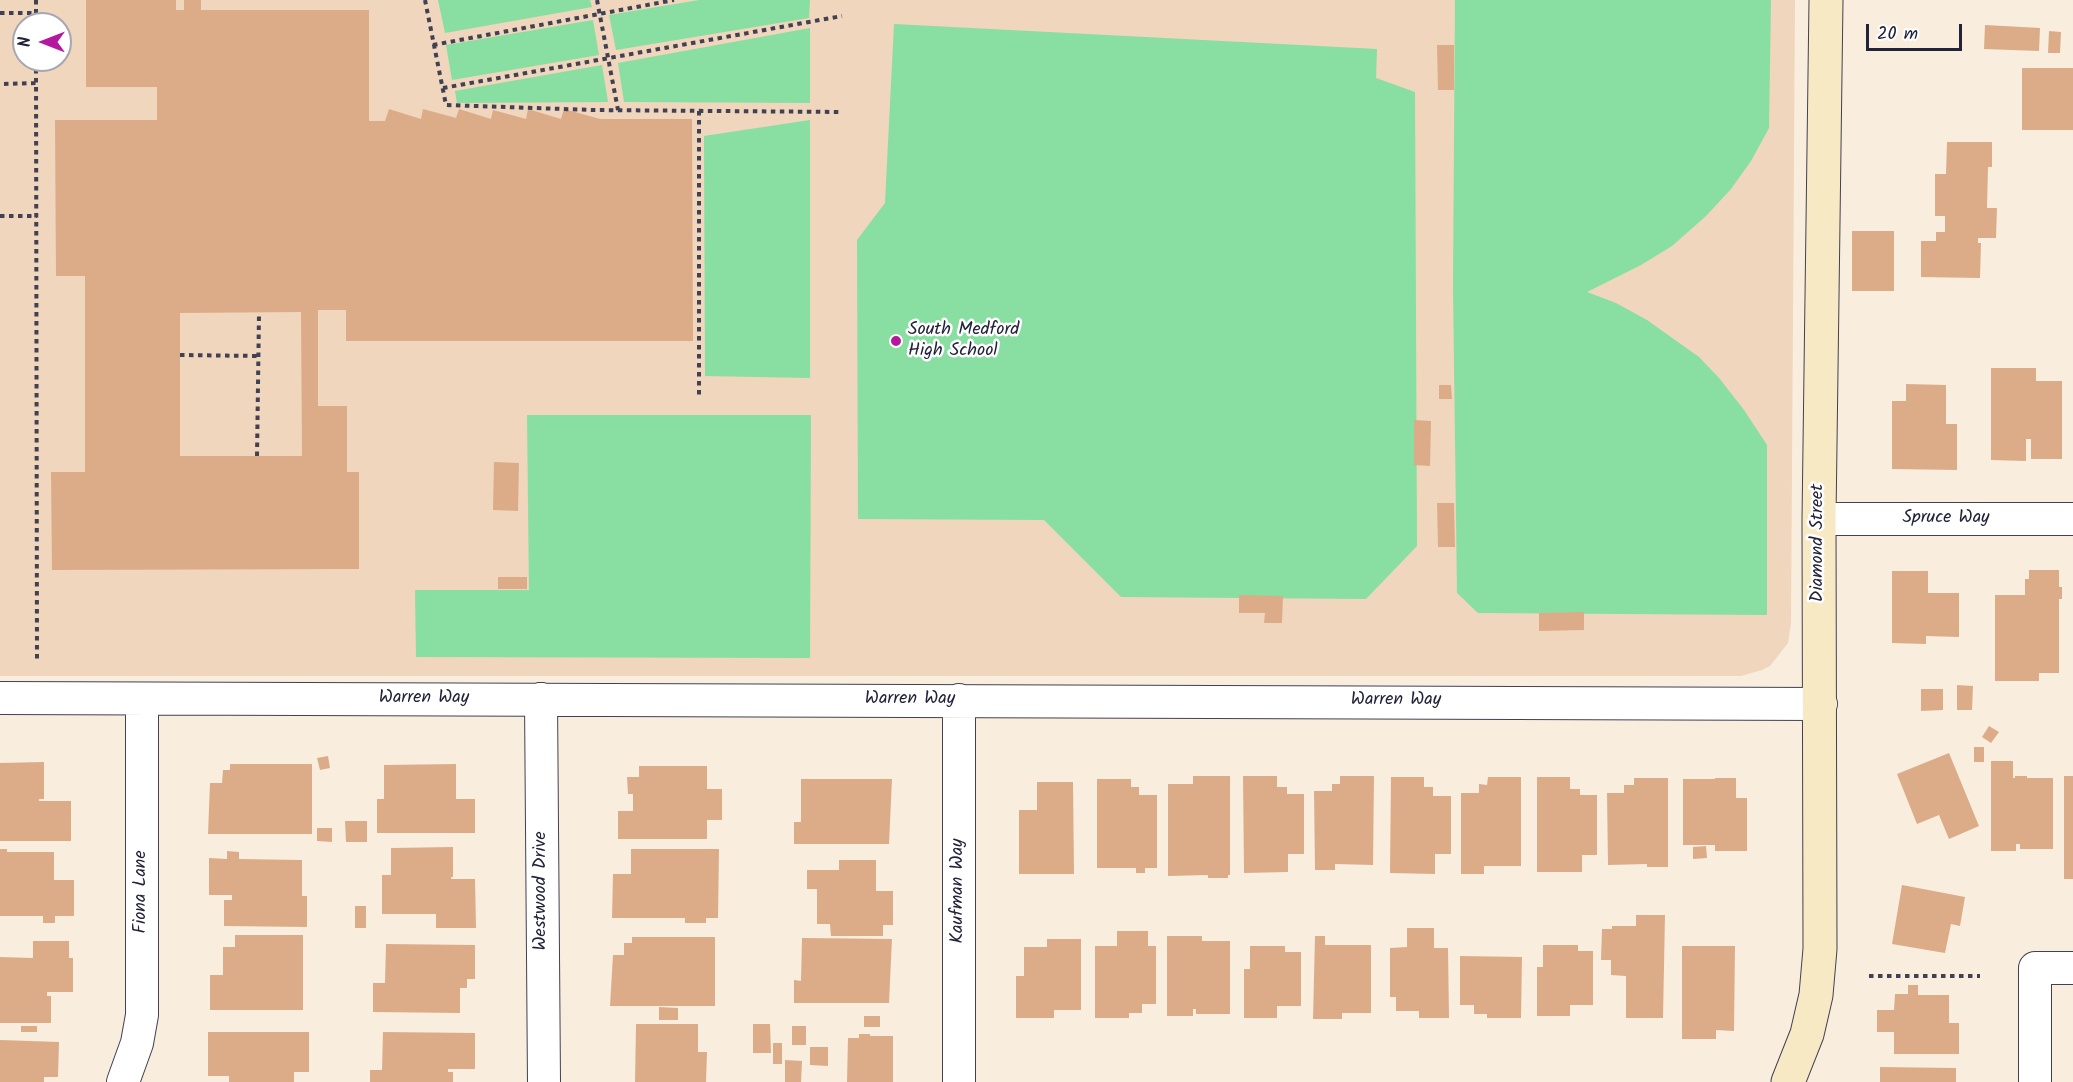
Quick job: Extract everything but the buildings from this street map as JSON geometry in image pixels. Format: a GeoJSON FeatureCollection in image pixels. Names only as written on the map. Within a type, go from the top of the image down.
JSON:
{"type":"FeatureCollection","features":[{"type":"Feature","properties":{"kind":"street","name":"Diamond Street"},"geometry":{"type":"LineString","coordinates":[[1788,1082],[1807,1034],[1816,995],[1819,967],[1821,704],[1818,519],[1826,0]]}},
{"type":"Feature","properties":{"kind":"street","name":"Spruce Way"},"geometry":{"type":"LineString","coordinates":[[1818,519],[2073,519]]}},
{"type":"Feature","properties":{"kind":"street","name":"Warren Way"},"geometry":{"type":"LineString","coordinates":[[0,698],[1821,704]]}},
{"type":"Feature","properties":{"kind":"street","name":"Fiona Lane"},"geometry":{"type":"LineString","coordinates":[[123,1082],[137,1043],[142,1015],[142,699]]}},
{"type":"Feature","properties":{"kind":"street","name":"Westwood Drive"},"geometry":{"type":"LineString","coordinates":[[541,699],[544,1082]]}},
{"type":"Feature","properties":{"kind":"street","name":"Kaufman Way"},"geometry":{"type":"LineString","coordinates":[[959,700],[959,1082]]}},
{"type":"Feature","properties":{"kind":"street"},"geometry":{"type":"LineString","coordinates":[[2035,1082],[2035,968],[2073,968]]}},
{"type":"Feature","properties":{"kind":"path"},"geometry":{"type":"LineString","coordinates":[[425,0],[446,105],[618,110],[842,112]]}},
{"type":"Feature","properties":{"kind":"path"},"geometry":{"type":"LineString","coordinates":[[597,0],[618,110]]}},
{"type":"Feature","properties":{"kind":"path"},"geometry":{"type":"LineString","coordinates":[[433,45],[674,0]]}},
{"type":"Feature","properties":{"kind":"path"},"geometry":{"type":"LineString","coordinates":[[442,88],[842,16]]}},
{"type":"Feature","properties":{"kind":"path"},"geometry":{"type":"LineString","coordinates":[[36,72],[37,660]]}},
{"type":"Feature","properties":{"kind":"path"},"geometry":{"type":"LineString","coordinates":[[4,84],[36,84]]}},
{"type":"Feature","properties":{"kind":"path"},"geometry":{"type":"LineString","coordinates":[[699,111],[699,397]]}},
{"type":"Feature","properties":{"kind":"path"},"geometry":{"type":"LineString","coordinates":[[0,216],[37,216]]}},
{"type":"Feature","properties":{"kind":"path"},"geometry":{"type":"LineString","coordinates":[[257,456],[259,313]]}},
{"type":"Feature","properties":{"kind":"path"},"geometry":{"type":"LineString","coordinates":[[180,355],[258,356]]}},
{"type":"Feature","properties":{"kind":"path"},"geometry":{"type":"LineString","coordinates":[[1869,976],[1980,976]]}},
{"type":"Feature","properties":{"kind":"shaded area","name":"South Medford High School"},"geometry":{"type":"Polygon","coordinates":[[[0,0],[1795,0],[1791,623],[1788,643],[1770,666],[1741,676],[0,676],[0,0]]]}},
{"type":"Feature","properties":{"kind":"green space"},"geometry":{"type":"Polygon","coordinates":[[[438,0],[590,0],[592,7],[445,33],[438,0]]]}},
{"type":"Feature","properties":{"kind":"green space"},"geometry":{"type":"Polygon","coordinates":[[[699,0],[810,0],[809,18],[616,50],[609,15],[699,0]]]}},
{"type":"Feature","properties":{"kind":"green space"},"geometry":{"type":"Polygon","coordinates":[[[1455,0],[1771,0],[1769,128],[1751,161],[1731,189],[1706,216],[1672,246],[1641,265],[1587,292],[1616,303],[1647,320],[1699,357],[1744,410],[1767,445],[1767,615],[1478,613],[1457,593],[1453,286],[1455,0]]]}},
{"type":"Feature","properties":{"kind":"green space"},"geometry":{"type":"Polygon","coordinates":[[[593,20],[599,55],[452,80],[446,45],[593,20]]]}},
{"type":"Feature","properties":{"kind":"green space"},"geometry":{"type":"Polygon","coordinates":[[[894,24],[1377,49],[1376,78],[1415,92],[1417,546],[1366,599],[1121,597],[1044,520],[858,519],[857,240],[885,203],[894,24]]]}},
{"type":"Feature","properties":{"kind":"green space"},"geometry":{"type":"Polygon","coordinates":[[[810,28],[810,103],[624,102],[618,63],[810,28]]]}},
{"type":"Feature","properties":{"kind":"green space"},"geometry":{"type":"Polygon","coordinates":[[[602,65],[608,102],[457,103],[455,91],[602,65]]]}},
{"type":"Feature","properties":{"kind":"green space"},"geometry":{"type":"Polygon","coordinates":[[[810,120],[810,378],[705,376],[704,136],[810,120]]]}},
{"type":"Feature","properties":{"kind":"green space"},"geometry":{"type":"Polygon","coordinates":[[[527,415],[811,415],[810,658],[416,657],[415,590],[529,590],[527,415]]]}},
{"type":"Feature","properties":{"kind":"place","name":"South Medford High School"},"geometry":{"type":"Point","coordinates":[896,341]}}]}
